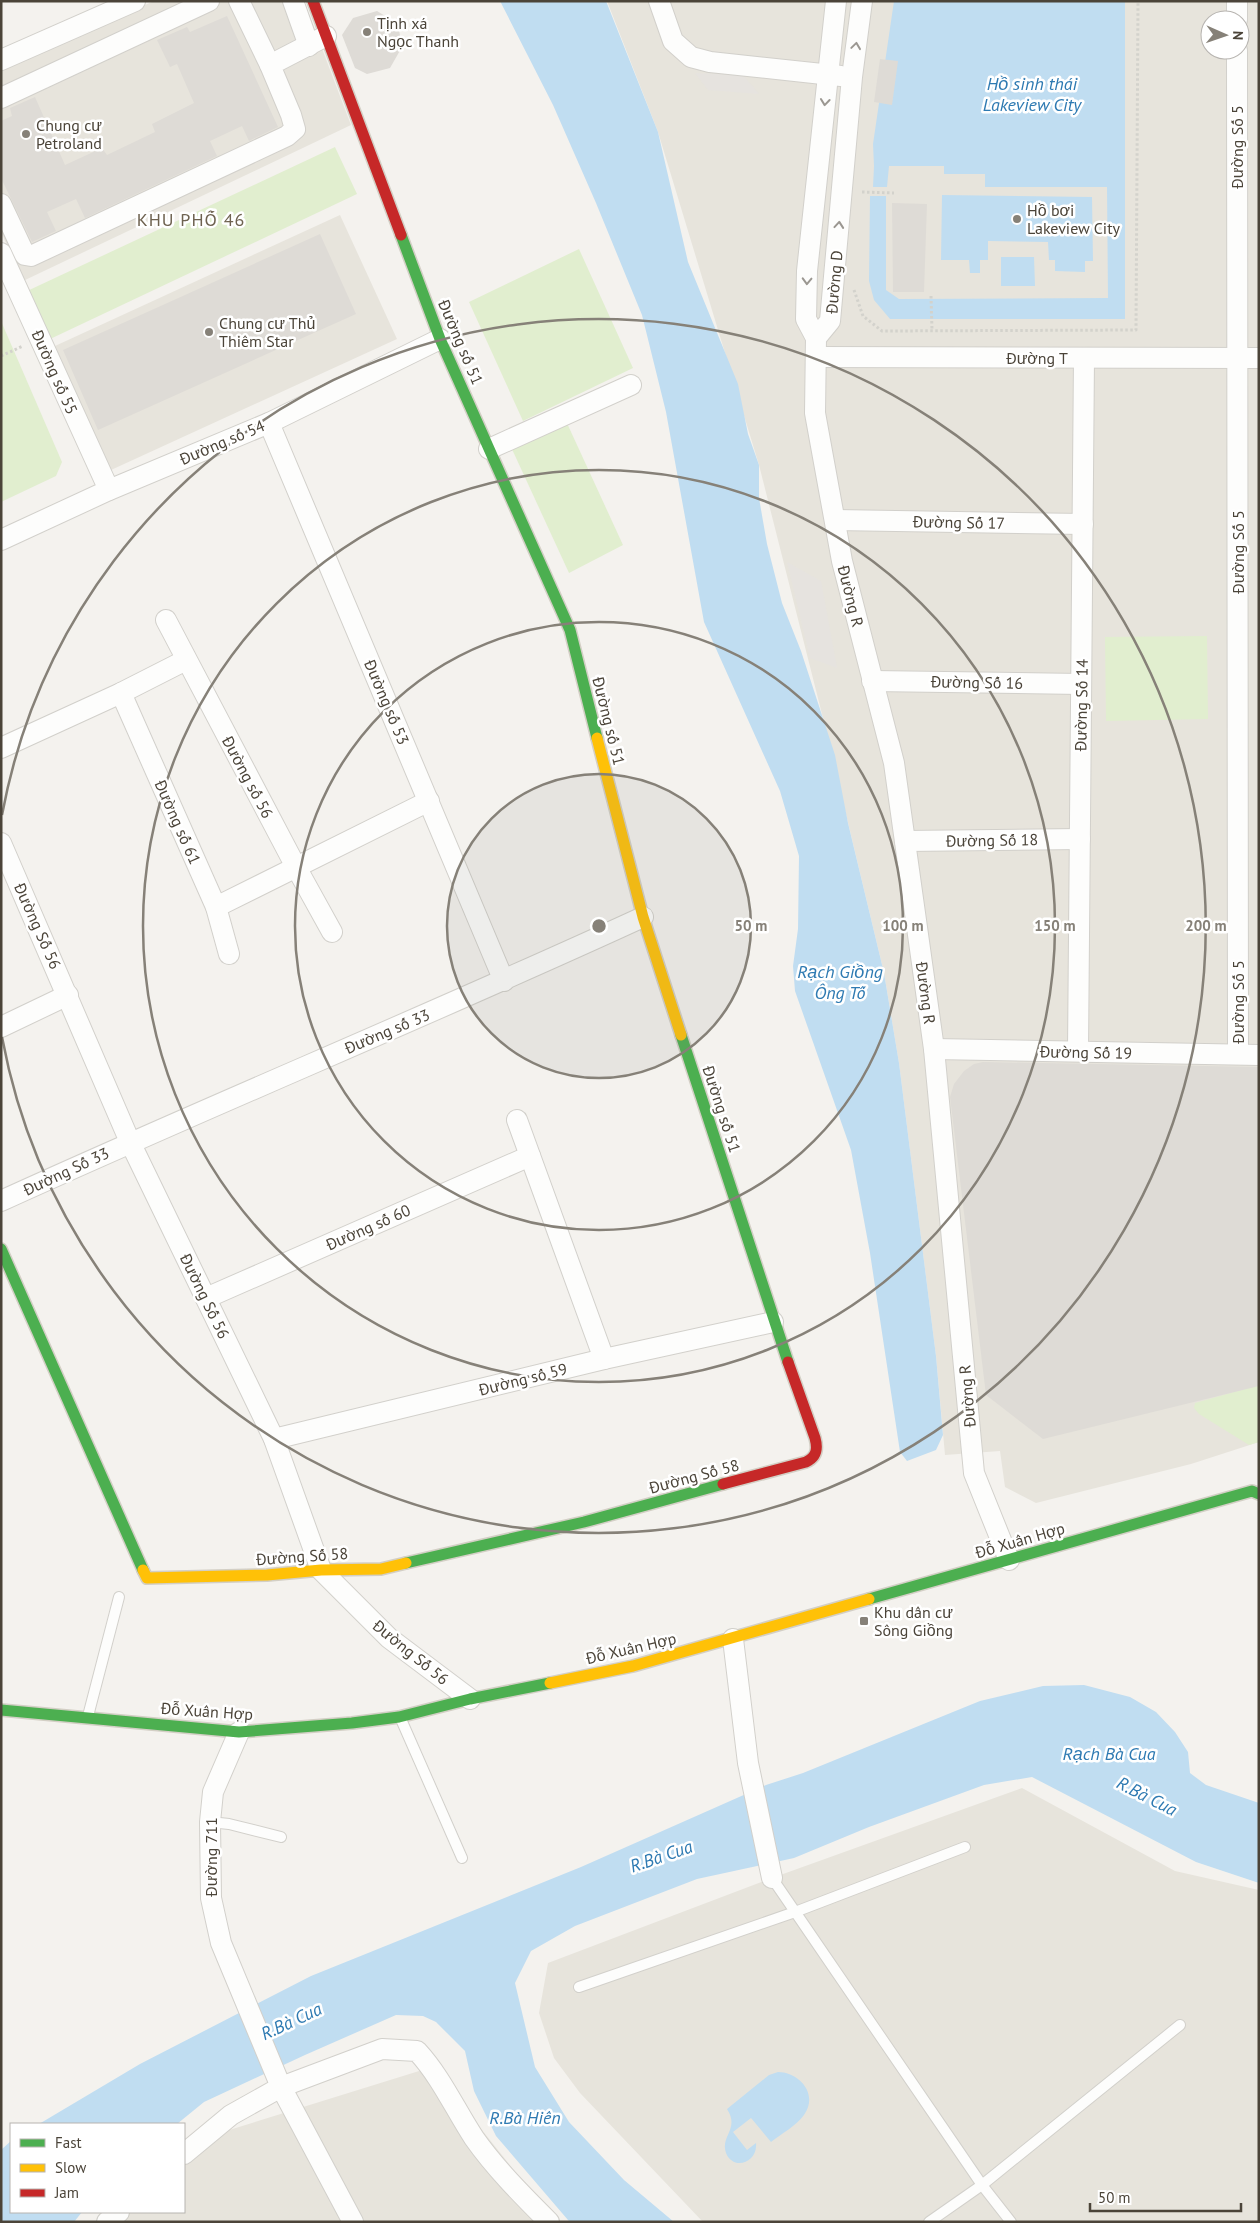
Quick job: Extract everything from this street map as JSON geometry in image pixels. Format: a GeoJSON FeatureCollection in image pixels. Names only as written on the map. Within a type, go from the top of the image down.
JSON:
{"type":"FeatureCollection","features":[{"type":"Feature","properties":{"kind":"street"},"geometry":{"type":"LineString","coordinates":[[1,60],[135,1]]}},
{"type":"Feature","properties":{"kind":"street"},"geometry":{"type":"LineString","coordinates":[[1,98],[209,1]]}},
{"type":"Feature","properties":{"kind":"street"},"geometry":{"type":"LineString","coordinates":[[1,204],[25,255],[31,256],[287,136],[295,129],[291,114],[239,1]]}},
{"type":"Feature","properties":{"kind":"street"},"geometry":{"type":"LineString","coordinates":[[293,1],[309,46]]}},
{"type":"Feature","properties":{"kind":"street","name":"Đường số 51"},"geometry":{"type":"LineString","coordinates":[[313,1],[440,339],[570,630],[643,917],[773,1322],[817,1447],[812,1460],[806,1462]]}},
{"type":"Feature","properties":{"kind":"street"},"geometry":{"type":"LineString","coordinates":[[659,1],[673,41],[691,57],[710,62],[852,77]]}},
{"type":"Feature","properties":{"kind":"street","name":"Đường D"},"geometry":{"type":"LineString","coordinates":[[816,348],[806,319],[807,272],[836,1]]}},
{"type":"Feature","properties":{"kind":"street","name":"Đường D"},"geometry":{"type":"LineString","coordinates":[[816,348],[830,321],[852,77],[862,1]]}},
{"type":"Feature","properties":{"kind":"street"},"geometry":{"type":"LineString","coordinates":[[86,23],[98,52]]}},
{"type":"Feature","properties":{"kind":"street"},"geometry":{"type":"LineString","coordinates":[[270,65],[326,36]]}},
{"type":"Feature","properties":{"kind":"street","name":"Đường Số 5"},"geometry":{"type":"LineString","coordinates":[[1237,60],[1238,1054]]}},
{"type":"Feature","properties":{"kind":"street","name":"Đường số 55"},"geometry":{"type":"LineString","coordinates":[[1,253],[109,490]]}},
{"type":"Feature","properties":{"kind":"street","name":"Đường số 54"},"geometry":{"type":"LineString","coordinates":[[1,540],[109,490],[269,423],[440,339]]}},
{"type":"Feature","properties":{"kind":"street","name":"Đường T"},"geometry":{"type":"LineString","coordinates":[[816,348],[1084,358],[1259,358]]}},
{"type":"Feature","properties":{"kind":"street","name":"Đường R"},"geometry":{"type":"LineString","coordinates":[[816,348],[816,413],[834,520],[842,561],[894,763],[905,841],[934,1049],[974,1473],[1009,1560]]}},
{"type":"Feature","properties":{"kind":"street","name":"Đường Số 14"},"geometry":{"type":"LineString","coordinates":[[1078,1051],[1084,358]]}},
{"type":"Feature","properties":{"kind":"street"},"geometry":{"type":"LineString","coordinates":[[489,449],[631,385]]}},
{"type":"Feature","properties":{"kind":"street","name":"Đường số 53"},"geometry":{"type":"LineString","coordinates":[[269,423],[504,981]]}},
{"type":"Feature","properties":{"kind":"street","name":"Đường Số 17"},"geometry":{"type":"LineString","coordinates":[[834,520],[1082,524]]}},
{"type":"Feature","properties":{"kind":"street","name":"Đường số 56"},"geometry":{"type":"LineString","coordinates":[[166,620],[332,932]]}},
{"type":"Feature","properties":{"kind":"street"},"geometry":{"type":"LineString","coordinates":[[1,748],[121,693],[186,660]]}},
{"type":"Feature","properties":{"kind":"street","name":"Đường Số 16"},"geometry":{"type":"LineString","coordinates":[[872,680],[1081,684]]}},
{"type":"Feature","properties":{"kind":"street","name":"Đường số 61"},"geometry":{"type":"LineString","coordinates":[[121,693],[216,907],[229,954]]}},
{"type":"Feature","properties":{"kind":"street"},"geometry":{"type":"LineString","coordinates":[[216,907],[429,801]]}},
{"type":"Feature","properties":{"kind":"street","name":"Đường Số 18"},"geometry":{"type":"LineString","coordinates":[[905,841],[1080,839]]}},
{"type":"Feature","properties":{"kind":"street","name":"Đường Số 56"},"geometry":{"type":"LineString","coordinates":[[1,843],[130,1142],[274,1439],[321,1570],[390,1638],[470,1700]]}},
{"type":"Feature","properties":{"kind":"street","name":"Đường số 33"},"geometry":{"type":"LineString","coordinates":[[130,1142],[504,981],[643,917]]}},
{"type":"Feature","properties":{"kind":"street"},"geometry":{"type":"LineString","coordinates":[[1,1027],[68,996]]}},
{"type":"Feature","properties":{"kind":"street","name":"Đường Số 19"},"geometry":{"type":"LineString","coordinates":[[934,1049],[1259,1055]]}},
{"type":"Feature","properties":{"kind":"street"},"geometry":{"type":"LineString","coordinates":[[517,1120],[604,1359]]}},
{"type":"Feature","properties":{"kind":"street","name":"Đường Số 33"},"geometry":{"type":"LineString","coordinates":[[1,1201],[130,1142]]}},
{"type":"Feature","properties":{"kind":"street","name":"Đường số 60"},"geometry":{"type":"LineString","coordinates":[[206,1298],[530,1156]]}},
{"type":"Feature","properties":{"kind":"street","name":"Đường Số 58"},"geometry":{"type":"LineString","coordinates":[[1,1249],[147,1578],[267,1575],[321,1570],[381,1569],[584,1522],[806,1462]]}},
{"type":"Feature","properties":{"kind":"street","name":"Đường số 59"},"geometry":{"type":"LineString","coordinates":[[274,1439],[604,1359],[773,1322]]}},
{"type":"Feature","properties":{"kind":"street","name":"Đỗ Xuân Hợp"},"geometry":{"type":"LineString","coordinates":[[1,1710],[239,1732],[352,1723],[400,1717],[470,1700],[633,1666],[1256,1489]]}},
{"type":"Feature","properties":{"kind":"street"},"geometry":{"type":"LineString","coordinates":[[733,1639],[748,1763],[772,1878]]}},
{"type":"Feature","properties":{"kind":"street","name":"Đường 711"},"geometry":{"type":"LineString","coordinates":[[239,1732],[213,1792],[210,1822],[211,1898],[220,1943],[281,2087]]}},
{"type":"Feature","properties":{"kind":"street"},"geometry":{"type":"LineString","coordinates":[[185,2153],[231,2115],[281,2087],[382,2049],[417,2051],[432,2067],[475,2139],[526,2199],[549,2222]]}},
{"type":"Feature","properties":{"kind":"street"},"geometry":{"type":"LineString","coordinates":[[281,2087],[353,2222]]}},
{"type":"Feature","properties":{"kind":"street"},"geometry":{"type":"LineString","coordinates":[[108,2222],[118,2213]]}},
{"type":"Feature","properties":{"kind":"lane"},"geometry":{"type":"LineString","coordinates":[[88,1717],[119,1598]]}},
{"type":"Feature","properties":{"kind":"lane"},"geometry":{"type":"LineString","coordinates":[[400,1717],[462,1858]]}},
{"type":"Feature","properties":{"kind":"lane"},"geometry":{"type":"LineString","coordinates":[[210,1822],[229,1824],[281,1837]]}},
{"type":"Feature","properties":{"kind":"lane"},"geometry":{"type":"LineString","coordinates":[[579,1987],[795,1912],[965,1847]]}},
{"type":"Feature","properties":{"kind":"lane"},"geometry":{"type":"LineString","coordinates":[[772,1878],[982,2185],[1011,2222]]}},
{"type":"Feature","properties":{"kind":"lane"},"geometry":{"type":"LineString","coordinates":[[929,2222],[982,2185],[1180,2025]]}},
{"type":"Feature","properties":{"kind":"path"},"geometry":{"type":"LineString","coordinates":[[854,281],[854,290],[863,316],[882,331],[1136,330],[1138,1]]}},
{"type":"Feature","properties":{"kind":"path"},"geometry":{"type":"LineString","coordinates":[[858,192],[894,193]]}},
{"type":"Feature","properties":{"kind":"path"},"geometry":{"type":"LineString","coordinates":[[931,296],[932,331]]}},
{"type":"Feature","properties":{"kind":"shaded area","name":"Chung cư Petroland"},"geometry":{"type":"Polygon","coordinates":[[[154,1],[304,1],[351,125],[23,281],[1,232],[1,69],[154,1]]]}},
{"type":"Feature","properties":{"kind":"shaded area"},"geometry":{"type":"Polygon","coordinates":[[[607,1],[1259,1],[1259,1442],[1191,1464],[1036,1503],[1005,1487],[1000,1451],[945,1455],[936,1356],[899,1063],[884,973],[822,714],[759,465],[658,132],[607,1]]]}},
{"type":"Feature","properties":{"kind":"shaded area"},"geometry":{"type":"Polygon","coordinates":[[[695,73],[743,75],[759,94],[708,90],[695,73]]]}},
{"type":"Feature","properties":{"kind":"shaded area","name":"Chung cư Thủ Thiêm Star"},"geometry":{"type":"Polygon","coordinates":[[[340,215],[397,339],[111,470],[55,346],[340,215]]]}},
{"type":"Feature","properties":{"kind":"shaded area"},"geometry":{"type":"Polygon","coordinates":[[[787,562],[821,581],[837,668],[810,658],[787,562]]]}},
{"type":"Feature","properties":{"kind":"shaded area"},"geometry":{"type":"Polygon","coordinates":[[[1022,1788],[1175,1871],[1259,1890],[1259,2222],[703,2222],[580,2093],[554,2058],[539,2013],[548,1963],[772,1878],[1022,1788]]]}},
{"type":"Feature","properties":{"kind":"shaded area"},"geometry":{"type":"Polygon","coordinates":[[[432,2067],[555,2222],[100,2222],[105,2213],[185,2213],[185,2144],[432,2067]]]}},
{"type":"Feature","properties":{"kind":"green space"},"geometry":{"type":"Polygon","coordinates":[[[335,147],[357,194],[48,340],[25,292],[335,147]]]}},
{"type":"Feature","properties":{"kind":"green space"},"geometry":{"type":"Polygon","coordinates":[[[579,249],[633,368],[523,421],[469,302],[579,249]]]}},
{"type":"Feature","properties":{"kind":"green space"},"geometry":{"type":"Polygon","coordinates":[[[1,321],[62,462],[56,476],[1,502],[1,321]]]}},
{"type":"Feature","properties":{"kind":"green space"},"geometry":{"type":"Polygon","coordinates":[[[566,421],[623,545],[569,573],[511,447],[566,421]]]}},
{"type":"Feature","properties":{"kind":"green space"},"geometry":{"type":"Polygon","coordinates":[[[1207,636],[1208,719],[1106,721],[1105,637],[1207,636]]]}},
{"type":"Feature","properties":{"kind":"green space"},"geometry":{"type":"Polygon","coordinates":[[[1259,1385],[1259,1442],[1249,1445],[1199,1414],[1194,1408],[1195,1403],[1259,1385]]]}},
{"type":"Feature","properties":{"kind":"water","name":"Rạch Giồng Ông Tố"},"geometry":{"type":"Polygon","coordinates":[[[500,1],[606,1],[658,132],[688,262],[738,384],[748,434],[759,465],[759,498],[767,544],[782,603],[801,651],[835,755],[848,823],[884,973],[899,1063],[936,1356],[943,1435],[936,1450],[907,1461],[900,1452],[870,1253],[851,1150],[795,991],[793,966],[798,929],[799,856],[780,791],[704,622],[666,412],[642,315],[553,105],[500,1]]]}},
{"type":"Feature","properties":{"kind":"water","name":"Hồ sinh thái Lakeview City"},"geometry":{"type":"Polygon","coordinates":[[[894,1],[1125,1],[1125,319],[890,319],[874,300],[869,281],[870,196],[886,196],[886,290],[899,299],[1108,298],[1107,187],[985,187],[985,174],[944,174],[944,166],[889,166],[887,187],[873,187],[873,144],[894,1]]]}},
{"type":"Feature","properties":{"kind":"water","name":"Hồ bơi Lakeview City"},"geometry":{"type":"Polygon","coordinates":[[[942,195],[1092,197],[1093,261],[1085,261],[1085,272],[1055,271],[1055,260],[1049,260],[1048,242],[988,241],[988,260],[980,260],[980,273],[970,273],[969,260],[941,260],[942,195]]]}},
{"type":"Feature","properties":{"kind":"water"},"geometry":{"type":"Polygon","coordinates":[[[1001,257],[1034,257],[1035,286],[1001,286],[1001,257]]]}},
{"type":"Feature","properties":{"kind":"water","name":"Rạch Bà Cua"},"geometry":{"type":"Polygon","coordinates":[[[1084,1685],[1130,1697],[1156,1712],[1175,1732],[1188,1752],[1190,1773],[1206,1785],[1259,1803],[1259,1883],[1196,1862],[1032,1777],[984,1785],[869,1827],[794,1858],[697,1879],[575,1926],[531,1951],[515,1983],[535,2067],[569,2122],[624,2180],[674,2222],[570,2222],[496,2136],[474,2091],[465,2051],[436,2022],[423,2016],[396,2015],[204,2102],[178,2123],[41,2123],[140,2064],[311,1976],[581,1867],[766,1785],[803,1773],[980,1701],[1043,1686],[1084,1685]]]}},
{"type":"Feature","properties":{"kind":"water"},"geometry":{"type":"Polygon","coordinates":[[[778,2072],[786,2073],[799,2080],[808,2092],[808,2107],[797,2123],[771,2142],[751,2118],[733,2132],[747,2150],[756,2143],[756,2150],[749,2160],[739,2163],[734,2162],[729,2159],[725,2147],[731,2127],[727,2109],[769,2075],[778,2072]]]}},
{"type":"Feature","properties":{"kind":"water"},"geometry":{"type":"Polygon","coordinates":[[[10,2142],[10,2213],[81,2213],[74,2222],[1,2222],[1,2150],[10,2142]]]}},
{"type":"Feature","properties":{"kind":"building"},"geometry":{"type":"Polygon","coordinates":[[[377,11],[398,24],[402,47],[390,68],[367,74],[355,68],[342,35],[353,18],[377,11]]]}},
{"type":"Feature","properties":{"kind":"building","name":"Chung cư Petroland"},"geometry":{"type":"Polygon","coordinates":[[[227,16],[278,127],[249,141],[242,126],[210,141],[217,156],[85,218],[76,199],[47,212],[56,231],[32,242],[1,178],[1,121],[12,116],[10,108],[35,97],[65,165],[102,148],[107,155],[155,132],[152,124],[194,103],[177,64],[170,67],[157,40],[187,27],[190,32],[227,16]]]}},
{"type":"Feature","properties":{"kind":"building"},"geometry":{"type":"Polygon","coordinates":[[[880,59],[898,61],[892,105],[874,102],[880,59]]]}},
{"type":"Feature","properties":{"kind":"building"},"geometry":{"type":"Polygon","coordinates":[[[892,203],[927,204],[924,292],[893,292],[892,203]]]}},
{"type":"Feature","properties":{"kind":"building","name":"Chung cư Thủ Thiêm Star"},"geometry":{"type":"Polygon","coordinates":[[[320,234],[356,314],[98,430],[63,350],[320,234]]]}},
{"type":"Feature","properties":{"kind":"building"},"geometry":{"type":"Polygon","coordinates":[[[983,1062],[1259,1067],[1259,1386],[1043,1439],[986,1395],[950,1097],[954,1084],[964,1071],[974,1064],[983,1062]]]}},
{"type":"Feature","properties":{"kind":"traffic: fast"},"geometry":{"type":"LineString","coordinates":[[401,235],[440,339],[570,630],[597,738]]}},
{"type":"Feature","properties":{"kind":"traffic: fast"},"geometry":{"type":"LineString","coordinates":[[681,1035],[788,1362]]}},
{"type":"Feature","properties":{"kind":"traffic: fast"},"geometry":{"type":"LineString","coordinates":[[1,1249],[143,1570]]}},
{"type":"Feature","properties":{"kind":"traffic: fast"},"geometry":{"type":"LineString","coordinates":[[406,1563],[584,1522],[723,1484]]}},
{"type":"Feature","properties":{"kind":"traffic: fast"},"geometry":{"type":"LineString","coordinates":[[869,1599],[1252,1491],[1259,1494]]}},
{"type":"Feature","properties":{"kind":"traffic: fast"},"geometry":{"type":"LineString","coordinates":[[1,1710],[239,1732],[352,1723],[399,1717],[470,1699],[550,1683]]}},
{"type":"Feature","properties":{"kind":"traffic: slow"},"geometry":{"type":"LineString","coordinates":[[597,738],[643,917],[681,1035]]}},
{"type":"Feature","properties":{"kind":"traffic: slow"},"geometry":{"type":"LineString","coordinates":[[143,1570],[147,1578],[267,1575],[321,1570],[381,1569],[406,1563]]}},
{"type":"Feature","properties":{"kind":"traffic: slow"},"geometry":{"type":"LineString","coordinates":[[550,1683],[633,1666],[869,1599]]}},
{"type":"Feature","properties":{"kind":"traffic: jam"},"geometry":{"type":"LineString","coordinates":[[313,1],[401,235]]}},
{"type":"Feature","properties":{"kind":"traffic: jam"},"geometry":{"type":"LineString","coordinates":[[723,1484],[806,1462],[814,1455],[816,1449],[815,1438],[788,1362]]}},
{"type":"Feature","properties":{"kind":"place","name":"Tịnh xá Ngọc Thanh"},"geometry":{"type":"Point","coordinates":[367,32]}},
{"type":"Feature","properties":{"kind":"place","name":"Chung cư Petroland"},"geometry":{"type":"Point","coordinates":[26,134]}},
{"type":"Feature","properties":{"kind":"place","name":"Hồ bơi Lakeview City"},"geometry":{"type":"Point","coordinates":[1017,219]}},
{"type":"Feature","properties":{"kind":"place","name":"Chung cư Thủ Thiêm Star"},"geometry":{"type":"Point","coordinates":[209,332]}},
{"type":"Feature","properties":{"kind":"place","name":"Khu dân cư Sông Giồng"},"geometry":{"type":"Point","coordinates":[864,1621]}},
{"type":"Feature","properties":{"kind":"district","name":"KHU PHỐ 46"},"geometry":{"type":"Point","coordinates":[191,219]}},
{"type":"Feature","properties":{"kind":"water label","name":"R.Bà Cua"},"geometry":{"type":"Point","coordinates":[1147,1796]}},
{"type":"Feature","properties":{"kind":"water label","name":"R.Bà Cua"},"geometry":{"type":"Point","coordinates":[661,1856]}},
{"type":"Feature","properties":{"kind":"water label","name":"R.Bà Cua"},"geometry":{"type":"Point","coordinates":[291,2021]}},
{"type":"Feature","properties":{"kind":"water label","name":"R.Bà Hiên"},"geometry":{"type":"Point","coordinates":[525,2117]}}]}
